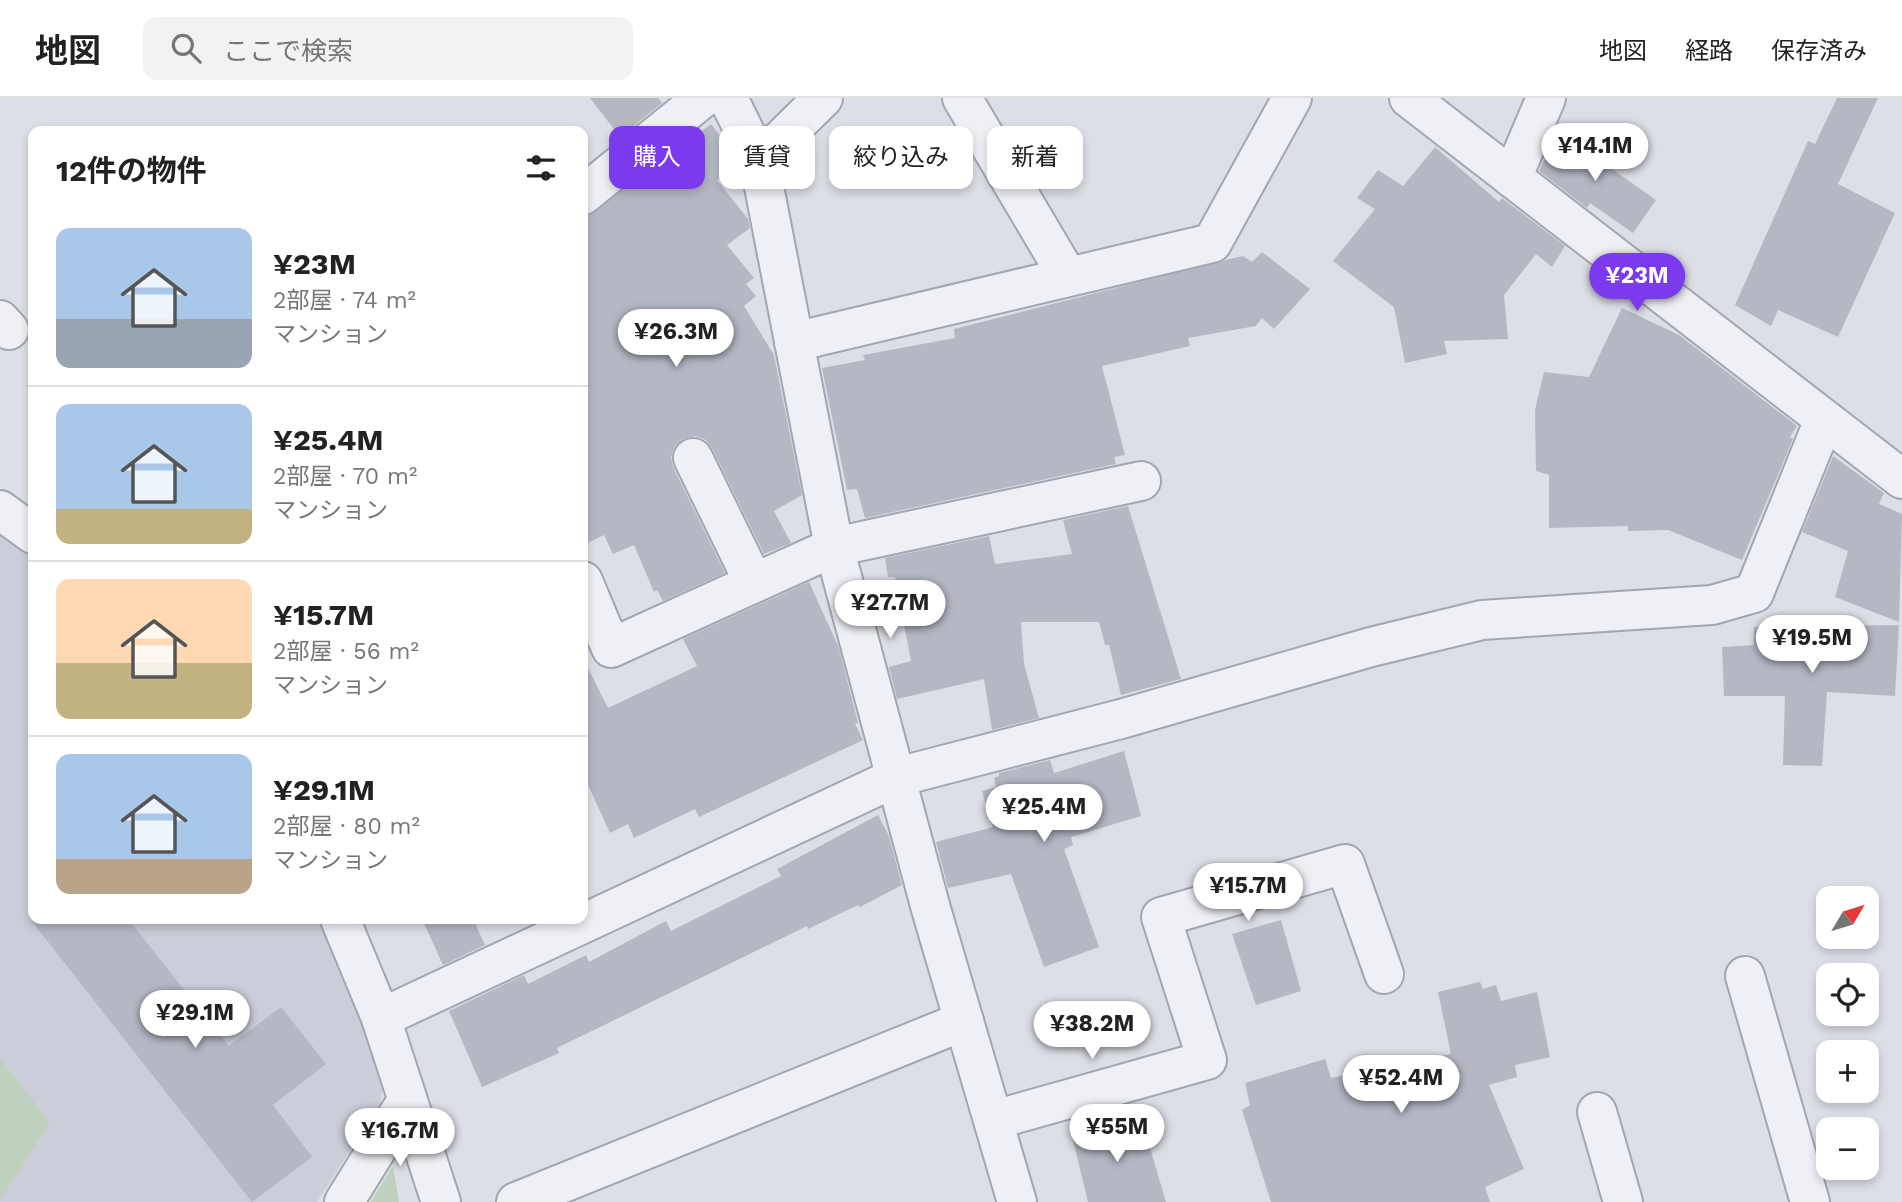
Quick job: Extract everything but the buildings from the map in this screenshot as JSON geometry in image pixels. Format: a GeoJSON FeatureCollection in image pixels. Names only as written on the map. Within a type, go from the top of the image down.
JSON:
{"type":"FeatureCollection","features":[{"type":"Feature","properties":{"kind":"street"},"geometry":{"type":"LineString","coordinates":[[588,191],[703,98]]}},
{"type":"Feature","properties":{"kind":"street"},"geometry":{"type":"LineString","coordinates":[[728,98],[742,126]]}},
{"type":"Feature","properties":{"kind":"street"},"geometry":{"type":"LineString","coordinates":[[795,126],[823,98]]}},
{"type":"Feature","properties":{"kind":"street"},"geometry":{"type":"LineString","coordinates":[[962,98],[1068,277]]}},
{"type":"Feature","properties":{"kind":"street"},"geometry":{"type":"LineString","coordinates":[[794,342],[1212,243],[1292,98]]}},
{"type":"Feature","properties":{"kind":"street"},"geometry":{"type":"LineString","coordinates":[[1409,98],[1902,479]]}},
{"type":"Feature","properties":{"kind":"street"},"geometry":{"type":"LineString","coordinates":[[1512,178],[1546,98]]}},
{"type":"Feature","properties":{"kind":"street"},"geometry":{"type":"LineString","coordinates":[[764,189],[834,547],[964,1021],[994,1120],[1012,1201]]}},
{"type":"Feature","properties":{"kind":"street"},"geometry":{"type":"LineString","coordinates":[[588,921],[897,777],[1121,719],[1371,647],[1482,620],[1712,605],[1754,593],[1824,420]]}},
{"type":"Feature","properties":{"kind":"street"},"geometry":{"type":"LineString","coordinates":[[692,458],[754,583]]}},
{"type":"Feature","properties":{"kind":"street"},"geometry":{"type":"LineString","coordinates":[[588,593],[611,648],[834,547],[1141,481]]}},
{"type":"Feature","properties":{"kind":"street"},"geometry":{"type":"LineString","coordinates":[[0,510],[28,530]]}},
{"type":"Feature","properties":{"kind":"street"},"geometry":{"type":"LineString","coordinates":[[994,1120],[1207,1060],[1161,917],[1345,864],[1384,974]]}},
{"type":"Feature","properties":{"kind":"street"},"geometry":{"type":"LineString","coordinates":[[342,924],[381,1018],[406,1102],[441,1202]]}},
{"type":"Feature","properties":{"kind":"street"},"geometry":{"type":"LineString","coordinates":[[381,1018],[582,924]]}},
{"type":"Feature","properties":{"kind":"street"},"geometry":{"type":"LineString","coordinates":[[1745,976],[1810,1202]]}},
{"type":"Feature","properties":{"kind":"street"},"geometry":{"type":"LineString","coordinates":[[516,1202],[964,1021]]}},
{"type":"Feature","properties":{"kind":"street"},"geometry":{"type":"LineString","coordinates":[[344,1202],[406,1102]]}},
{"type":"Feature","properties":{"kind":"street"},"geometry":{"type":"LineString","coordinates":[[1597,1112],[1623,1202]]}},
{"type":"Feature","properties":{"kind":"shaded area"},"geometry":{"type":"Polygon","coordinates":[[[0,528],[28,547],[28,924],[328,924],[385,1075],[380,1104],[317,1202],[0,1202],[0,528]]]}},
{"type":"Feature","properties":{"kind":"green space"},"geometry":{"type":"Polygon","coordinates":[[[0,1058],[50,1123],[0,1200],[0,1058]]]}},
{"type":"Feature","properties":{"kind":"green space"},"geometry":{"type":"Polygon","coordinates":[[[393,1166],[399,1202],[371,1202],[393,1166]]]}}]}
